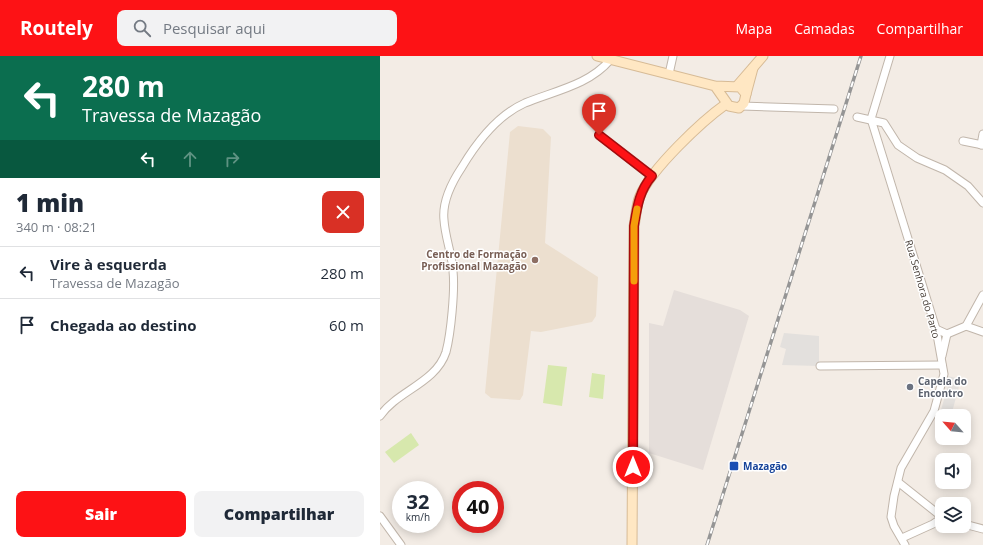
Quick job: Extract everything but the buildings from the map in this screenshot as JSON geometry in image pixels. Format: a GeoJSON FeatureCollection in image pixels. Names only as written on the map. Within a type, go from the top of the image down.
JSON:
{"type":"FeatureCollection","features":[{"type":"Feature","properties":{"kind":"street"},"geometry":{"type":"LineString","coordinates":[[596,56],[715,86],[734,86],[746,94]]}},
{"type":"Feature","properties":{"kind":"street"},"geometry":{"type":"LineString","coordinates":[[669,74],[673,56]]}},
{"type":"Feature","properties":{"kind":"street"},"geometry":{"type":"LineString","coordinates":[[632,545],[634,226],[639,197],[646,183],[652,176],[725,101],[726,92],[734,86],[763,56]]}},
{"type":"Feature","properties":{"kind":"street"},"geometry":{"type":"LineString","coordinates":[[871,119],[890,56]]}},
{"type":"Feature","properties":{"kind":"street"},"geometry":{"type":"LineString","coordinates":[[380,416],[385,408],[426,378],[439,365],[446,352],[454,293],[453,270],[443,219],[448,192],[462,167],[488,132],[515,109],[574,85],[605,66],[610,60]]}},
{"type":"Feature","properties":{"kind":"street"},"geometry":{"type":"LineString","coordinates":[[742,106],[746,100],[746,94],[753,66]]}},
{"type":"Feature","properties":{"kind":"street"},"geometry":{"type":"LineString","coordinates":[[715,86],[725,101],[732,108],[742,106],[834,109]]}},
{"type":"Feature","properties":{"kind":"street"},"geometry":{"type":"LineString","coordinates":[[857,116],[884,123],[898,145],[917,158],[945,170],[968,186],[983,203]]}},
{"type":"Feature","properties":{"kind":"street","name":"Rua Senhora do Parto"},"geometry":{"type":"LineString","coordinates":[[871,119],[936,329],[944,374],[934,411],[901,468],[891,517],[894,526],[905,545]]}},
{"type":"Feature","properties":{"kind":"street"},"geometry":{"type":"LineString","coordinates":[[963,141],[982,145],[983,134]]}},
{"type":"Feature","properties":{"kind":"street"},"geometry":{"type":"LineString","coordinates":[[599,135],[652,176]]}},
{"type":"Feature","properties":{"kind":"street"},"geometry":{"type":"LineString","coordinates":[[936,329],[948,334],[966,326],[983,295]]}},
{"type":"Feature","properties":{"kind":"street"},"geometry":{"type":"LineString","coordinates":[[966,326],[983,332]]}},
{"type":"Feature","properties":{"kind":"street"},"geometry":{"type":"LineString","coordinates":[[820,366],[942,363],[948,334]]}},
{"type":"Feature","properties":{"kind":"street"},"geometry":{"type":"LineString","coordinates":[[898,482],[935,512]]}},
{"type":"Feature","properties":{"kind":"street"},"geometry":{"type":"LineString","coordinates":[[380,516],[401,545]]}},
{"type":"Feature","properties":{"kind":"street"},"geometry":{"type":"LineString","coordinates":[[902,538],[935,523]]}},
{"type":"Feature","properties":{"kind":"street"},"geometry":{"type":"LineString","coordinates":[[971,526],[983,529]]}},
{"type":"Feature","properties":{"kind":"shaded area","name":"Centro de Formação Profissional Mazagão"},"geometry":{"type":"Polygon","coordinates":[[[518,126],[543,129],[551,137],[545,243],[598,277],[596,316],[592,322],[541,332],[531,331],[523,395],[520,400],[491,398],[485,393],[510,132],[518,126]]]}},
{"type":"Feature","properties":{"kind":"shaded area"},"geometry":{"type":"Polygon","coordinates":[[[674,290],[740,310],[749,316],[703,470],[649,453],[649,323],[663,326],[674,290]]]}},
{"type":"Feature","properties":{"kind":"shaded area"},"geometry":{"type":"Polygon","coordinates":[[[784,333],[819,336],[819,366],[782,365],[786,349],[780,347],[784,333]]]}},
{"type":"Feature","properties":{"kind":"shaded area"},"geometry":{"type":"Polygon","coordinates":[[[947,376],[961,379],[953,409],[941,409],[948,386],[947,376]]]}},
{"type":"Feature","properties":{"kind":"green space"},"geometry":{"type":"Polygon","coordinates":[[[548,365],[567,367],[562,406],[543,403],[548,365]]]}},
{"type":"Feature","properties":{"kind":"green space"},"geometry":{"type":"Polygon","coordinates":[[[592,373],[605,375],[603,399],[589,397],[592,373]]]}},
{"type":"Feature","properties":{"kind":"green space"},"geometry":{"type":"Polygon","coordinates":[[[411,433],[419,445],[394,463],[385,452],[411,433]]]}},
{"type":"Feature","properties":{"kind":"railway"},"geometry":{"type":"LineString","coordinates":[[707,545],[861,56]]}},
{"type":"Feature","properties":{"kind":"slow traffic"},"geometry":{"type":"LineString","coordinates":[[634,281],[634,226],[637,209]]}},
{"type":"Feature","properties":{"kind":"place","name":"Centro de Formação Profissional Mazagão"},"geometry":{"type":"Point","coordinates":[535,260]}},
{"type":"Feature","properties":{"kind":"place","name":"Capela do Encontro"},"geometry":{"type":"Point","coordinates":[910,387]}},
{"type":"Feature","properties":{"kind":"place","name":"Mazagão"},"geometry":{"type":"Point","coordinates":[734,466]}},
{"type":"Feature","properties":{"kind":"route"},"geometry":{"type":"LineString","coordinates":[[599,135],[652,176],[646,183],[639,197],[634,226],[633,467]]}}]}
